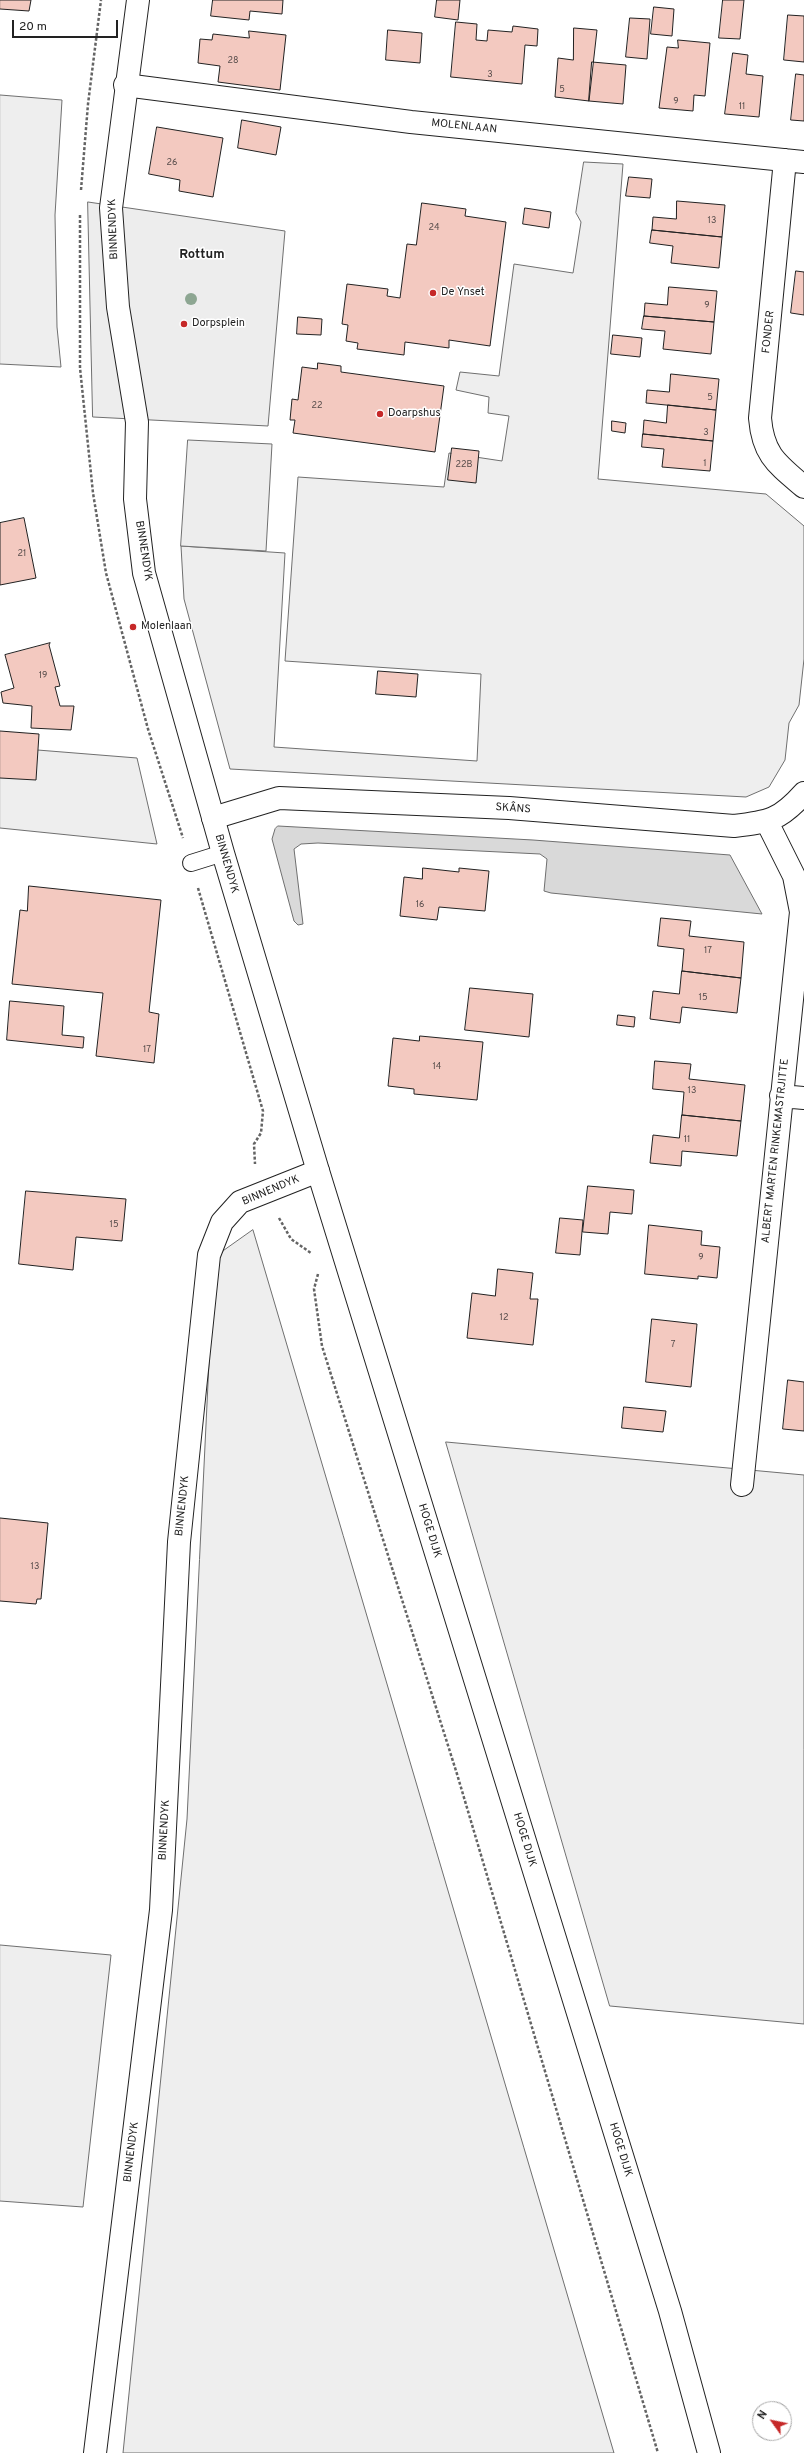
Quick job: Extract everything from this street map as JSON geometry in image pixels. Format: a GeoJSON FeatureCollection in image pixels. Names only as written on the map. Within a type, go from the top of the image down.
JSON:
{"type":"FeatureCollection","features":[{"type":"Feature","properties":{"kind":"street","name":"BINNENDYK"},"geometry":{"type":"LineString","coordinates":[[95,2453],[161,1910],[179,1542],[209,1255],[222,1222],[240,1202],[318,1171],[223,853],[144,573],[135,499],[137,422],[118,307],[111,208],[125,85],[138,0]]}},
{"type":"Feature","properties":{"kind":"street","name":"MOLENLAAN"},"geometry":{"type":"LineString","coordinates":[[125,85],[411,122],[795,161]]}},
{"type":"Feature","properties":{"kind":"street","name":"FONDER"},"geometry":{"type":"LineString","coordinates":[[795,161],[760,418],[762,439],[773,459],[804,487]]}},
{"type":"Feature","properties":{"kind":"street","name":"SKÂNS"},"geometry":{"type":"LineString","coordinates":[[213,818],[279,798],[509,808],[734,826],[768,822],[791,808],[804,793]]}},
{"type":"Feature","properties":{"kind":"street","name":"ALBERT MARTEN RINKEMASTRJITTE"},"geometry":{"type":"LineString","coordinates":[[742,1486],[801,912],[794,876],[768,822]]}},
{"type":"Feature","properties":{"kind":"street"},"geometry":{"type":"LineString","coordinates":[[781,1096],[804,1098]]}},
{"type":"Feature","properties":{"kind":"street","name":"HOGE DIJK"},"geometry":{"type":"LineString","coordinates":[[318,1171],[667,2304],[709,2453]]}},
{"type":"Feature","properties":{"kind":"lane"},"geometry":{"type":"LineString","coordinates":[[191,862],[223,853]]}},
{"type":"Feature","properties":{"kind":"path"},"geometry":{"type":"LineString","coordinates":[[336,1229],[322,1261],[314,1289],[322,1346],[457,1774],[658,2453]]}},
{"type":"Feature","properties":{"kind":"shaded area"},"geometry":{"type":"Polygon","coordinates":[[[0,95],[62,100],[55,215],[57,327],[61,367],[0,364],[0,95]]]}},
{"type":"Feature","properties":{"kind":"shaded area"},"geometry":{"type":"Polygon","coordinates":[[[584,162],[623,164],[598,479],[766,494],[804,526],[804,659],[799,705],[789,723],[785,760],[769,787],[746,797],[230,769],[184,599],[181,546],[285,553],[274,747],[477,761],[481,674],[285,661],[298,477],[444,487],[449,453],[502,461],[509,416],[488,413],[489,397],[456,390],[460,372],[499,376],[514,264],[573,273],[581,222],[576,213],[584,162]]]}},
{"type":"Feature","properties":{"kind":"shaded area","name":"Dorpsplein"},"geometry":{"type":"Polygon","coordinates":[[[88,202],[285,231],[268,426],[93,417],[88,202]]]}},
{"type":"Feature","properties":{"kind":"shaded area"},"geometry":{"type":"Polygon","coordinates":[[[188,440],[272,444],[266,551],[181,546],[188,440]]]}},
{"type":"Feature","properties":{"kind":"shaded area"},"geometry":{"type":"Polygon","coordinates":[[[0,747],[137,758],[157,844],[0,828],[0,747]]]}},
{"type":"Feature","properties":{"kind":"shaded area"},"geometry":{"type":"Polygon","coordinates":[[[278,826],[533,840],[730,855],[762,914],[551,893],[544,891],[547,859],[540,854],[318,843],[301,844],[294,849],[303,924],[298,925],[294,921],[272,839],[275,829],[278,826]]]}},
{"type":"Feature","properties":{"kind":"shaded area"},"geometry":{"type":"Polygon","coordinates":[[[253,1230],[614,2453],[123,2453],[187,1819],[212,1300],[211,1271],[223,1251],[253,1230]]]}},
{"type":"Feature","properties":{"kind":"shaded area"},"geometry":{"type":"Polygon","coordinates":[[[446,1442],[804,1475],[804,2024],[610,2006],[446,1442]]]}},
{"type":"Feature","properties":{"kind":"shaded area"},"geometry":{"type":"Polygon","coordinates":[[[0,1945],[111,1955],[83,2207],[0,2201],[0,1945]]]}},
{"type":"Feature","properties":{"kind":"building"},"geometry":{"type":"Polygon","coordinates":[[[0,0],[31,0],[29,11],[0,9],[0,0]]]}},
{"type":"Feature","properties":{"kind":"building"},"geometry":{"type":"Polygon","coordinates":[[[213,0],[283,0],[282,14],[250,11],[249,20],[211,16],[213,0]]]}},
{"type":"Feature","properties":{"kind":"building"},"geometry":{"type":"Polygon","coordinates":[[[437,0],[460,0],[458,20],[435,17],[437,0]]]}},
{"type":"Feature","properties":{"kind":"building"},"geometry":{"type":"Polygon","coordinates":[[[723,0],[744,0],[740,39],[719,38],[723,0]]]}},
{"type":"Feature","properties":{"kind":"building"},"geometry":{"type":"Polygon","coordinates":[[[654,7],[674,9],[672,36],[651,34],[654,7]]]}},
{"type":"Feature","properties":{"kind":"building"},"geometry":{"type":"Polygon","coordinates":[[[788,15],[804,16],[804,62],[784,60],[788,15]]]}},
{"type":"Feature","properties":{"kind":"building"},"geometry":{"type":"Polygon","coordinates":[[[630,18],[650,19],[647,59],[626,57],[630,18]]]}},
{"type":"Feature","properties":{"kind":"building"},"geometry":{"type":"Polygon","coordinates":[[[456,22],[477,24],[476,40],[487,41],[488,30],[512,32],[513,26],[538,29],[537,46],[525,45],[522,84],[451,77],[456,22]]]}},
{"type":"Feature","properties":{"kind":"building"},"geometry":{"type":"Polygon","coordinates":[[[574,28],[597,30],[589,101],[555,97],[558,58],[573,60],[574,28]]]}},
{"type":"Feature","properties":{"kind":"building"},"geometry":{"type":"Polygon","coordinates":[[[388,30],[422,33],[420,63],[386,60],[388,30]]]}},
{"type":"Feature","properties":{"kind":"building"},"geometry":{"type":"Polygon","coordinates":[[[249,31],[286,35],[280,90],[218,82],[220,66],[198,63],[200,39],[212,40],[213,34],[249,38],[249,31]]]}},
{"type":"Feature","properties":{"kind":"building"},"geometry":{"type":"Polygon","coordinates":[[[678,40],[710,43],[705,96],[694,95],[693,111],[659,108],[667,47],[678,48],[678,40]]]}},
{"type":"Feature","properties":{"kind":"building"},"geometry":{"type":"Polygon","coordinates":[[[733,53],[748,55],[746,74],[763,76],[759,117],[725,114],[733,53]]]}},
{"type":"Feature","properties":{"kind":"building"},"geometry":{"type":"Polygon","coordinates":[[[592,62],[626,65],[623,104],[589,101],[592,62]]]}},
{"type":"Feature","properties":{"kind":"building"},"geometry":{"type":"Polygon","coordinates":[[[796,74],[804,75],[804,121],[791,120],[796,74]]]}},
{"type":"Feature","properties":{"kind":"building"},"geometry":{"type":"Polygon","coordinates":[[[242,120],[281,127],[276,155],[238,148],[242,120]]]}},
{"type":"Feature","properties":{"kind":"building"},"geometry":{"type":"Polygon","coordinates":[[[157,127],[223,138],[213,197],[179,191],[180,180],[149,174],[157,127]]]}},
{"type":"Feature","properties":{"kind":"building"},"geometry":{"type":"Polygon","coordinates":[[[629,177],[652,179],[650,198],[626,196],[629,177]]]}},
{"type":"Feature","properties":{"kind":"building"},"geometry":{"type":"Polygon","coordinates":[[[677,201],[725,205],[722,237],[652,230],[653,217],[676,219],[677,201]]]}},
{"type":"Feature","properties":{"kind":"building"},"geometry":{"type":"Polygon","coordinates":[[[422,203],[466,209],[465,216],[506,222],[490,346],[449,340],[449,348],[405,342],[404,355],[357,349],[358,343],[346,341],[348,325],[342,324],[347,284],[388,289],[387,296],[400,298],[407,244],[416,245],[422,203]]]}},
{"type":"Feature","properties":{"kind":"building"},"geometry":{"type":"Polygon","coordinates":[[[525,208],[551,212],[549,228],[523,224],[525,208]]]}},
{"type":"Feature","properties":{"kind":"building"},"geometry":{"type":"Polygon","coordinates":[[[652,230],[722,237],[719,268],[671,263],[673,246],[650,243],[652,230]]]}},
{"type":"Feature","properties":{"kind":"building"},"geometry":{"type":"Polygon","coordinates":[[[796,271],[804,272],[804,315],[791,313],[796,271]]]}},
{"type":"Feature","properties":{"kind":"building"},"geometry":{"type":"Polygon","coordinates":[[[669,287],[717,291],[714,322],[644,316],[645,303],[667,305],[669,287]]]}},
{"type":"Feature","properties":{"kind":"building"},"geometry":{"type":"Polygon","coordinates":[[[644,316],[714,322],[711,354],[663,349],[665,331],[642,329],[644,316]]]}},
{"type":"Feature","properties":{"kind":"building"},"geometry":{"type":"Polygon","coordinates":[[[298,317],[322,319],[321,335],[297,334],[298,317]]]}},
{"type":"Feature","properties":{"kind":"building"},"geometry":{"type":"Polygon","coordinates":[[[613,335],[642,338],[640,357],[611,354],[613,335]]]}},
{"type":"Feature","properties":{"kind":"building"},"geometry":{"type":"Polygon","coordinates":[[[318,363],[341,366],[341,372],[444,386],[435,452],[293,433],[295,420],[290,420],[292,399],[298,400],[302,367],[317,369],[318,363]]]}},
{"type":"Feature","properties":{"kind":"building"},"geometry":{"type":"Polygon","coordinates":[[[671,374],[719,379],[716,410],[646,403],[647,390],[669,392],[671,374]]]}},
{"type":"Feature","properties":{"kind":"building"},"geometry":{"type":"Polygon","coordinates":[[[668,405],[716,410],[713,441],[643,434],[644,420],[666,423],[668,405]]]}},
{"type":"Feature","properties":{"kind":"building"},"geometry":{"type":"Polygon","coordinates":[[[612,421],[626,423],[625,433],[612,431],[612,421]]]}},
{"type":"Feature","properties":{"kind":"building"},"geometry":{"type":"Polygon","coordinates":[[[643,434],[713,441],[710,471],[662,467],[664,449],[642,447],[643,434]]]}},
{"type":"Feature","properties":{"kind":"building"},"geometry":{"type":"Polygon","coordinates":[[[452,448],[479,451],[476,483],[448,480],[452,448]]]}},
{"type":"Feature","properties":{"kind":"building"},"geometry":{"type":"Polygon","coordinates":[[[24,518],[36,578],[0,585],[0,523],[24,518]]]}},
{"type":"Feature","properties":{"kind":"building"},"geometry":{"type":"Polygon","coordinates":[[[50,643],[49,645],[60,686],[55,687],[60,706],[74,706],[71,730],[31,728],[32,706],[3,703],[1,692],[14,688],[5,655],[50,643]]]}},
{"type":"Feature","properties":{"kind":"building"},"geometry":{"type":"Polygon","coordinates":[[[378,671],[418,674],[416,697],[376,694],[378,671]]]}},
{"type":"Feature","properties":{"kind":"building"},"geometry":{"type":"Polygon","coordinates":[[[0,731],[39,734],[36,780],[0,778],[0,731]]]}},
{"type":"Feature","properties":{"kind":"building"},"geometry":{"type":"Polygon","coordinates":[[[423,868],[459,872],[459,868],[489,871],[485,911],[439,907],[437,920],[400,916],[404,877],[422,879],[423,868]]]}},
{"type":"Feature","properties":{"kind":"building"},"geometry":{"type":"Polygon","coordinates":[[[29,886],[161,900],[149,1012],[159,1014],[154,1063],[96,1056],[103,993],[12,984],[20,910],[27,911],[29,886]]]}},
{"type":"Feature","properties":{"kind":"building"},"geometry":{"type":"Polygon","coordinates":[[[661,918],[691,921],[689,936],[744,942],[741,978],[682,971],[684,949],[658,946],[661,918]]]}},
{"type":"Feature","properties":{"kind":"building"},"geometry":{"type":"Polygon","coordinates":[[[682,971],[741,978],[737,1013],[682,1007],[680,1023],[650,1019],[653,991],[679,994],[682,971]]]}},
{"type":"Feature","properties":{"kind":"building"},"geometry":{"type":"Polygon","coordinates":[[[470,988],[533,994],[529,1037],[465,1030],[470,988]]]}},
{"type":"Feature","properties":{"kind":"building"},"geometry":{"type":"Polygon","coordinates":[[[10,1001],[64,1006],[62,1035],[84,1037],[83,1048],[7,1040],[10,1001]]]}},
{"type":"Feature","properties":{"kind":"building"},"geometry":{"type":"Polygon","coordinates":[[[618,1015],[635,1017],[634,1027],[617,1025],[618,1015]]]}},
{"type":"Feature","properties":{"kind":"building"},"geometry":{"type":"Polygon","coordinates":[[[420,1036],[483,1042],[477,1100],[414,1094],[414,1089],[388,1086],[393,1038],[419,1041],[420,1036]]]}},
{"type":"Feature","properties":{"kind":"building"},"geometry":{"type":"Polygon","coordinates":[[[655,1061],[691,1064],[689,1079],[745,1085],[741,1121],[682,1115],[684,1092],[653,1089],[655,1061]]]}},
{"type":"Feature","properties":{"kind":"building"},"geometry":{"type":"Polygon","coordinates":[[[682,1115],[741,1121],[737,1156],[682,1151],[681,1166],[650,1163],[653,1135],[679,1138],[682,1115]]]}},
{"type":"Feature","properties":{"kind":"building"},"geometry":{"type":"Polygon","coordinates":[[[588,1186],[634,1190],[632,1214],[610,1212],[608,1234],[583,1232],[588,1186]]]}},
{"type":"Feature","properties":{"kind":"building"},"geometry":{"type":"Polygon","coordinates":[[[26,1191],[126,1199],[122,1241],[76,1237],[73,1270],[19,1264],[26,1191]]]}},
{"type":"Feature","properties":{"kind":"building"},"geometry":{"type":"Polygon","coordinates":[[[560,1218],[583,1220],[580,1255],[556,1253],[560,1218]]]}},
{"type":"Feature","properties":{"kind":"building"},"geometry":{"type":"Polygon","coordinates":[[[649,1225],[702,1231],[701,1245],[720,1247],[717,1278],[698,1276],[698,1279],[645,1274],[649,1225]]]}},
{"type":"Feature","properties":{"kind":"building"},"geometry":{"type":"Polygon","coordinates":[[[498,1269],[533,1273],[530,1299],[538,1299],[533,1345],[467,1338],[472,1293],[495,1296],[498,1269]]]}},
{"type":"Feature","properties":{"kind":"building"},"geometry":{"type":"Polygon","coordinates":[[[652,1319],[697,1324],[691,1387],[646,1382],[652,1319]]]}},
{"type":"Feature","properties":{"kind":"building"},"geometry":{"type":"Polygon","coordinates":[[[788,1380],[804,1382],[804,1431],[783,1429],[788,1380]]]}},
{"type":"Feature","properties":{"kind":"building"},"geometry":{"type":"Polygon","coordinates":[[[624,1407],[666,1411],[663,1432],[622,1428],[624,1407]]]}},
{"type":"Feature","properties":{"kind":"building"},"geometry":{"type":"Polygon","coordinates":[[[0,1518],[48,1523],[41,1599],[37,1599],[36,1604],[0,1601],[0,1518]]]}},
{"type":"Feature","properties":{"kind":"place","name":"De Ynset"},"geometry":{"type":"Point","coordinates":[433,293]}},
{"type":"Feature","properties":{"kind":"place","name":"Dorpsplein"},"geometry":{"type":"Point","coordinates":[184,324]}},
{"type":"Feature","properties":{"kind":"place","name":"Doarpshus"},"geometry":{"type":"Point","coordinates":[380,414]}},
{"type":"Feature","properties":{"kind":"place","name":"Molenlaan"},"geometry":{"type":"Point","coordinates":[133,627]}},
{"type":"Feature","properties":{"kind":"district","name":"Rottum"},"geometry":{"type":"Point","coordinates":[202,255]}}]}
